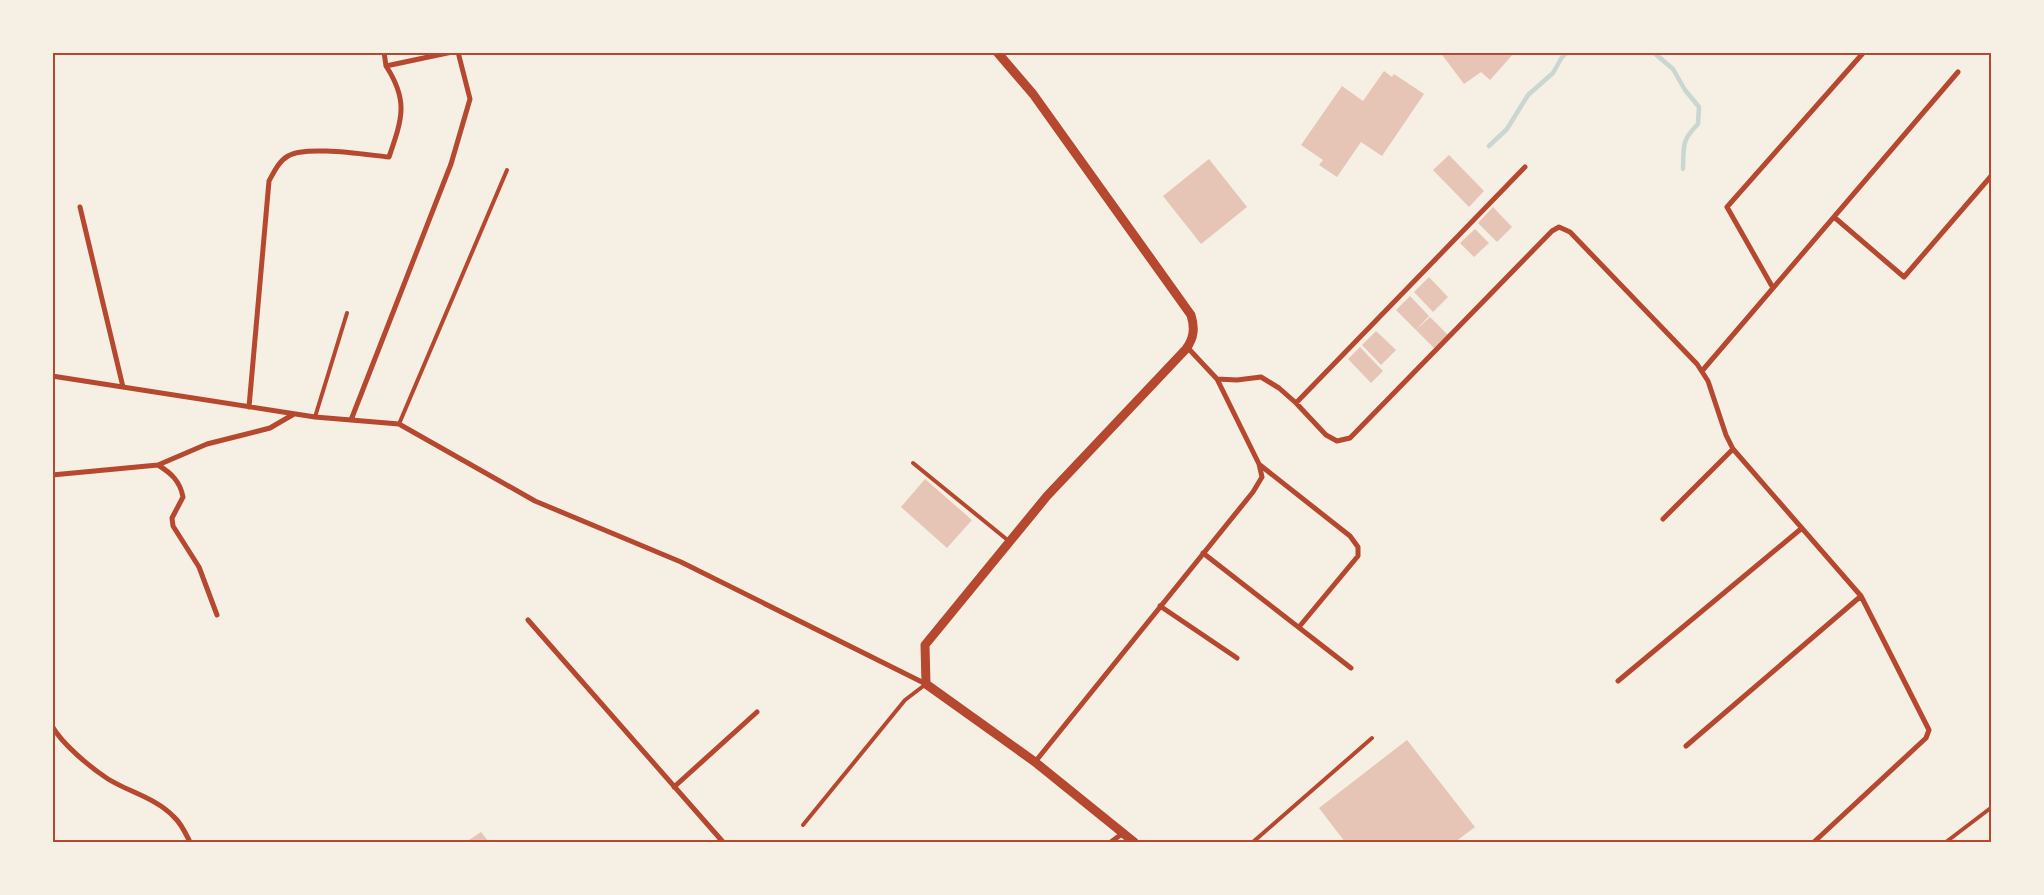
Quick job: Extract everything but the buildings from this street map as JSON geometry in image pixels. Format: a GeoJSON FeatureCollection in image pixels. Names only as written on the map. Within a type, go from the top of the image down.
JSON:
{"type":"FeatureCollection","features":[{"type":"Feature","properties":{"kind":"street"},"geometry":{"type":"LineString","coordinates":[[249,407],[269,181],[277,166],[288,155],[314,150],[390,157],[398,133],[403,104],[395,80],[386,66],[384,52]]}},
{"type":"Feature","properties":{"kind":"street"},"geometry":{"type":"LineString","coordinates":[[386,66],[452,52]]}},
{"type":"Feature","properties":{"kind":"street"},"geometry":{"type":"LineString","coordinates":[[351,420],[451,164],[470,99],[458,52]]}},
{"type":"Feature","properties":{"kind":"street"},"geometry":{"type":"LineString","coordinates":[[926,684],[925,645],[1047,496],[1187,347],[1194,329],[1191,315],[1033,94],[997,52]]}},
{"type":"Feature","properties":{"kind":"street"},"geometry":{"type":"LineString","coordinates":[[1773,288],[1727,207],[1864,52]]}},
{"type":"Feature","properties":{"kind":"street"},"geometry":{"type":"LineString","coordinates":[[1702,371],[1958,72]]}},
{"type":"Feature","properties":{"kind":"street"},"geometry":{"type":"LineString","coordinates":[[1296,403],[1525,167]]}},
{"type":"Feature","properties":{"kind":"street"},"geometry":{"type":"LineString","coordinates":[[1834,217],[1904,277],[1992,175]]}},
{"type":"Feature","properties":{"kind":"street"},"geometry":{"type":"LineString","coordinates":[[80,207],[123,387]]}},
{"type":"Feature","properties":{"kind":"street"},"geometry":{"type":"LineString","coordinates":[[1217,379],[1237,380],[1261,377],[1279,388],[1296,403],[1326,436],[1337,441],[1350,438],[1552,231],[1559,227],[1570,232],[1697,364],[1708,381],[1726,435],[1733,449],[1861,596],[1930,730],[1926,738],[1814,842]]}},
{"type":"Feature","properties":{"kind":"street"},"geometry":{"type":"LineString","coordinates":[[1034,762],[1262,477],[1260,464],[1217,379],[1187,347]]}},
{"type":"Feature","properties":{"kind":"street"},"geometry":{"type":"LineString","coordinates":[[52,376],[315,417],[399,424],[535,502],[681,562],[926,684],[1034,762],[1134,842]]}},
{"type":"Feature","properties":{"kind":"street"},"geometry":{"type":"LineString","coordinates":[[52,475],[158,465],[207,444],[270,428],[294,414]]}},
{"type":"Feature","properties":{"kind":"street"},"geometry":{"type":"LineString","coordinates":[[1663,519],[1733,449]]}},
{"type":"Feature","properties":{"kind":"street"},"geometry":{"type":"LineString","coordinates":[[1260,464],[1350,536],[1358,547],[1358,556],[1299,627]]}},
{"type":"Feature","properties":{"kind":"street"},"geometry":{"type":"LineString","coordinates":[[158,465],[170,472],[181,490],[182,497],[172,518],[173,526],[199,567],[217,614]]}},
{"type":"Feature","properties":{"kind":"street"},"geometry":{"type":"LineString","coordinates":[[1618,681],[1802,528]]}},
{"type":"Feature","properties":{"kind":"street"},"geometry":{"type":"LineString","coordinates":[[1203,553],[1351,668]]}},
{"type":"Feature","properties":{"kind":"street"},"geometry":{"type":"LineString","coordinates":[[1686,746],[1861,596]]}},
{"type":"Feature","properties":{"kind":"street"},"geometry":{"type":"LineString","coordinates":[[1160,606],[1237,658]]}},
{"type":"Feature","properties":{"kind":"street"},"geometry":{"type":"LineString","coordinates":[[528,620],[722,842]]}},
{"type":"Feature","properties":{"kind":"street"},"geometry":{"type":"LineString","coordinates":[[674,787],[757,712]]}},
{"type":"Feature","properties":{"kind":"street"},"geometry":{"type":"LineString","coordinates":[[52,726],[56,734],[107,779],[162,807],[176,818],[190,842]]}},
{"type":"Feature","properties":{"kind":"street"},"geometry":{"type":"LineString","coordinates":[[1111,842],[1123,833]]}},
{"type":"Feature","properties":{"kind":"lane"},"geometry":{"type":"LineString","coordinates":[[399,424],[507,170]]}},
{"type":"Feature","properties":{"kind":"lane"},"geometry":{"type":"LineString","coordinates":[[315,417],[347,313]]}},
{"type":"Feature","properties":{"kind":"lane"},"geometry":{"type":"LineString","coordinates":[[912,463],[1010,542]]}},
{"type":"Feature","properties":{"kind":"lane"},"geometry":{"type":"LineString","coordinates":[[803,825],[905,700],[926,684]]}},
{"type":"Feature","properties":{"kind":"lane"},"geometry":{"type":"LineString","coordinates":[[1253,842],[1372,738]]}},
{"type":"Feature","properties":{"kind":"lane"},"geometry":{"type":"LineString","coordinates":[[1946,842],[1992,807]]}},
{"type":"Feature","properties":{"kind":"waterway"},"geometry":{"type":"LineString","coordinates":[[1489,146],[1507,129],[1528,95],[1553,73],[1562,57],[1568,52]]}},
{"type":"Feature","properties":{"kind":"waterway"},"geometry":{"type":"LineString","coordinates":[[1653,52],[1673,69],[1685,90],[1699,107],[1698,124],[1684,144],[1683,169]]}}]}
